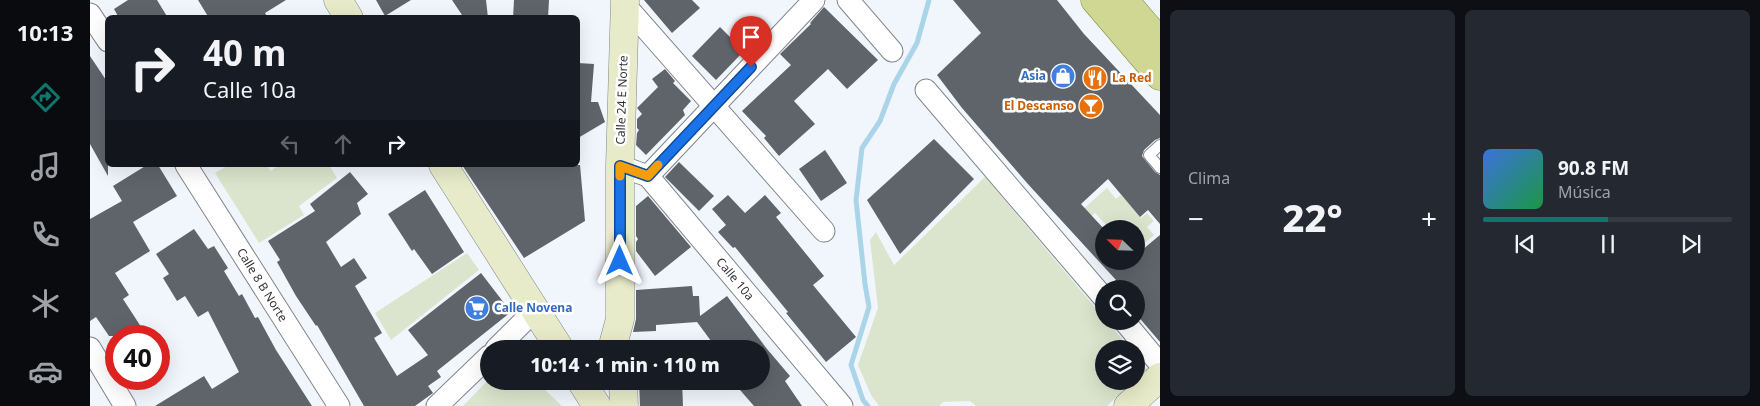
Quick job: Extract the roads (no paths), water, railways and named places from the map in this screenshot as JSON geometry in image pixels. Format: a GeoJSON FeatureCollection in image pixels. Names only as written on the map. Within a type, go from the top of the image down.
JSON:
{"type":"FeatureCollection","features":[{"type":"Feature","properties":{"kind":"main road"},"geometry":{"type":"LineString","coordinates":[[1095,0],[1160,76]]}},
{"type":"Feature","properties":{"kind":"main road"},"geometry":{"type":"LineString","coordinates":[[1124,0],[1160,42]]}},
{"type":"Feature","properties":{"kind":"street"},"geometry":{"type":"LineString","coordinates":[[338,0],[347,15]]}},
{"type":"Feature","properties":{"kind":"street"},"geometry":{"type":"LineString","coordinates":[[620,166],[648,176],[814,0]]}},
{"type":"Feature","properties":{"kind":"street"},"geometry":{"type":"LineString","coordinates":[[848,0],[892,51]]}},
{"type":"Feature","properties":{"kind":"street"},"geometry":{"type":"LineString","coordinates":[[625,3],[824,231]]}},
{"type":"Feature","properties":{"kind":"street","name":"Calle 24 E Norte"},"geometry":{"type":"LineString","coordinates":[[614,340],[620,319],[620,166],[625,3]]}},
{"type":"Feature","properties":{"kind":"street"},"geometry":{"type":"LineString","coordinates":[[90,14],[105,37]]}},
{"type":"Feature","properties":{"kind":"street"},"geometry":{"type":"LineString","coordinates":[[926,90],[1095,287]]}},
{"type":"Feature","properties":{"kind":"street","name":"Calle 8 B Norte"},"geometry":{"type":"LineString","coordinates":[[187,167],[339,406]]}},
{"type":"Feature","properties":{"kind":"street"},"geometry":{"type":"LineString","coordinates":[[444,167],[554,340]]}},
{"type":"Feature","properties":{"kind":"street","name":"Calle 10a"},"geometry":{"type":"LineString","coordinates":[[648,176],[842,406]]}},
{"type":"Feature","properties":{"kind":"street"},"geometry":{"type":"LineString","coordinates":[[505,340],[535,310]]}},
{"type":"Feature","properties":{"kind":"street"},"geometry":{"type":"LineString","coordinates":[[610,340],[620,319]]}},
{"type":"Feature","properties":{"kind":"street"},"geometry":{"type":"LineString","coordinates":[[620,319],[621,340]]}},
{"type":"Feature","properties":{"kind":"street"},"geometry":{"type":"LineString","coordinates":[[1132,330],[1160,364]]}},
{"type":"Feature","properties":{"kind":"street"},"geometry":{"type":"LineString","coordinates":[[90,348],[126,406]]}},
{"type":"Feature","properties":{"kind":"street"},"geometry":{"type":"LineString","coordinates":[[437,406],[480,365]]}},
{"type":"Feature","properties":{"kind":"street"},"geometry":{"type":"LineString","coordinates":[[1128,406],[1160,377]]}},
{"type":"Feature","properties":{"kind":"street"},"geometry":{"type":"LineString","coordinates":[[623,390],[624,406]]}},
{"type":"Feature","properties":{"kind":"lane"},"geometry":{"type":"LineString","coordinates":[[1160,145],[1148,155],[1160,168]]}},
{"type":"Feature","properties":{"kind":"waterway"},"geometry":{"type":"LineString","coordinates":[[868,406],[863,400],[851,365],[869,307],[856,200],[862,148],[880,121],[894,84],[917,43],[929,0]]}},
{"type":"Feature","properties":{"kind":"place","name":"Asia"},"geometry":{"type":"Point","coordinates":[1063,76]}},
{"type":"Feature","properties":{"kind":"place","name":"La Red"},"geometry":{"type":"Point","coordinates":[1095,78]}},
{"type":"Feature","properties":{"kind":"place","name":"El Descanso"},"geometry":{"type":"Point","coordinates":[1091,106]}},
{"type":"Feature","properties":{"kind":"place","name":"Calle Novena"},"geometry":{"type":"Point","coordinates":[477,308]}}]}
